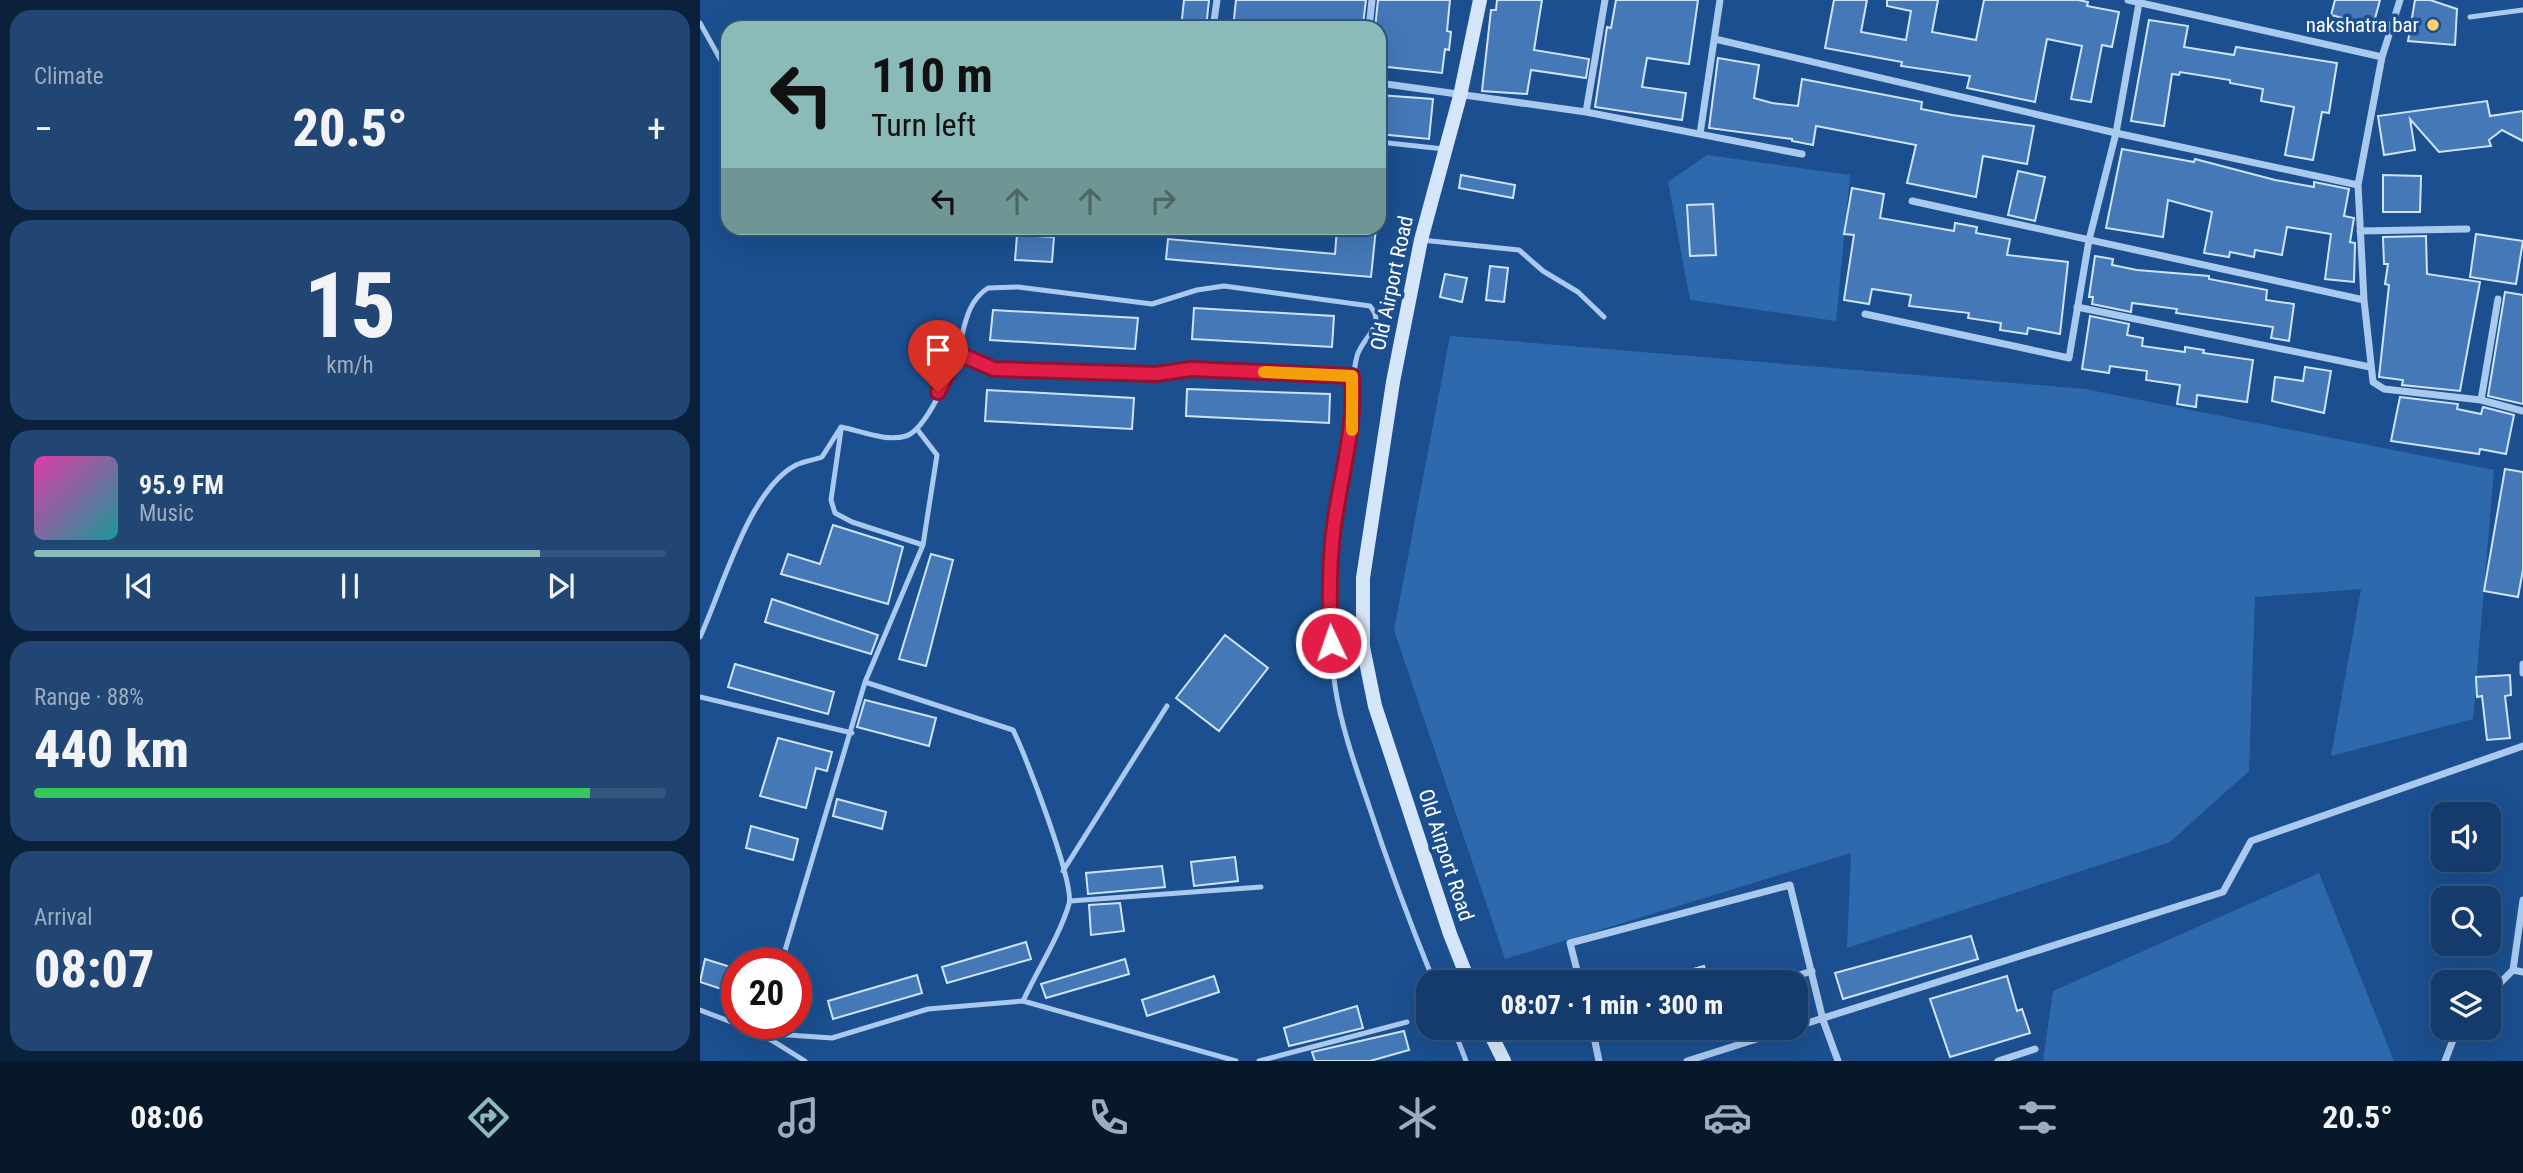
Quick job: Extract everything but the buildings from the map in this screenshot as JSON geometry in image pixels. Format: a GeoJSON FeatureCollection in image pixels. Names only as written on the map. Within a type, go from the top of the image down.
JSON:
{"type":"FeatureCollection","features":[{"type":"Feature","properties":{"kind":"main road","name":"Old Airport Road"},"geometry":{"type":"LineString","coordinates":[[1464,970],[1375,706],[1363,647],[1363,578],[1393,382],[1421,240],[1460,96],[1480,0]]}},
{"type":"Feature","properties":{"kind":"main road"},"geometry":{"type":"LineString","coordinates":[[1494,1040],[1504,1061]]}},
{"type":"Feature","properties":{"kind":"street"},"geometry":{"type":"LineString","coordinates":[[1214,21],[1217,0]]}},
{"type":"Feature","properties":{"kind":"street"},"geometry":{"type":"LineString","coordinates":[[1370,21],[1372,0]]}},
{"type":"Feature","properties":{"kind":"street"},"geometry":{"type":"LineString","coordinates":[[1586,111],[1605,0]]}},
{"type":"Feature","properties":{"kind":"street"},"geometry":{"type":"LineString","coordinates":[[1700,134],[1720,0]]}},
{"type":"Feature","properties":{"kind":"street"},"geometry":{"type":"LineString","coordinates":[[2128,0],[2382,57]]}},
{"type":"Feature","properties":{"kind":"street"},"geometry":{"type":"LineString","coordinates":[[2400,0],[2382,57],[2358,185],[2364,300],[2373,382],[2384,389],[2481,400],[2523,411]]}},
{"type":"Feature","properties":{"kind":"street"},"geometry":{"type":"LineString","coordinates":[[1865,314],[2069,358],[2090,240],[2116,134],[2139,3]]}},
{"type":"Feature","properties":{"kind":"street"},"geometry":{"type":"LineString","coordinates":[[1715,39],[2116,134],[2358,185]]}},
{"type":"Feature","properties":{"kind":"street"},"geometry":{"type":"LineString","coordinates":[[1386,84],[1586,111],[1802,154]]}},
{"type":"Feature","properties":{"kind":"street"},"geometry":{"type":"LineString","coordinates":[[1912,201],[2364,300]]}},
{"type":"Feature","properties":{"kind":"street"},"geometry":{"type":"LineString","coordinates":[[2360,231],[2467,229]]}},
{"type":"Feature","properties":{"kind":"street"},"geometry":{"type":"LineString","coordinates":[[2481,400],[2498,299]]}},
{"type":"Feature","properties":{"kind":"street"},"geometry":{"type":"LineString","coordinates":[[2077,307],[2370,367]]}},
{"type":"Feature","properties":{"kind":"street"},"geometry":{"type":"LineString","coordinates":[[2523,664],[2523,673]]}},
{"type":"Feature","properties":{"kind":"street"},"geometry":{"type":"LineString","coordinates":[[1688,1061],[2223,892],[2251,841],[2523,746]]}},
{"type":"Feature","properties":{"kind":"street"},"geometry":{"type":"LineString","coordinates":[[1577,970],[1570,943],[1790,885],[1823,1020],[1838,1061]]}},
{"type":"Feature","properties":{"kind":"street"},"geometry":{"type":"LineString","coordinates":[[2501,982],[2514,970],[2523,900]]}},
{"type":"Feature","properties":{"kind":"street"},"geometry":{"type":"LineString","coordinates":[[2514,970],[2523,972]]}},
{"type":"Feature","properties":{"kind":"street"},"geometry":{"type":"LineString","coordinates":[[1808,972],[1812,971]]}},
{"type":"Feature","properties":{"kind":"street"},"geometry":{"type":"LineString","coordinates":[[1595,1040],[1599,1061]]}},
{"type":"Feature","properties":{"kind":"street"},"geometry":{"type":"LineString","coordinates":[[2445,1061],[2453,1040]]}},
{"type":"Feature","properties":{"kind":"street"},"geometry":{"type":"LineString","coordinates":[[1998,1061],[2035,1049]]}},
{"type":"Feature","properties":{"kind":"lane"},"geometry":{"type":"LineString","coordinates":[[2470,17],[2523,10]]}},
{"type":"Feature","properties":{"kind":"lane"},"geometry":{"type":"LineString","coordinates":[[700,23],[721,60]]}},
{"type":"Feature","properties":{"kind":"lane"},"geometry":{"type":"LineString","coordinates":[[1386,143],[1444,149]]}},
{"type":"Feature","properties":{"kind":"lane"},"geometry":{"type":"LineString","coordinates":[[1421,240],[1519,250],[1543,271],[1578,292],[1604,317]]}},
{"type":"Feature","properties":{"kind":"lane"},"geometry":{"type":"LineString","coordinates":[[841,427],[888,437],[907,436],[917,429],[933,411],[938,392],[957,353],[970,306],[988,288],[1018,287],[1152,304],[1197,289],[1224,286],[1370,306],[1376,313],[1377,324],[1359,351],[1352,376],[1353,422],[1334,526],[1329,605],[1335,688],[1353,760],[1398,894],[1429,970]]}},
{"type":"Feature","properties":{"kind":"lane"},"geometry":{"type":"LineString","coordinates":[[957,353],[994,369],[1156,374],[1191,369],[1352,376]]}},
{"type":"Feature","properties":{"kind":"lane"},"geometry":{"type":"LineString","coordinates":[[841,427],[831,500],[835,513],[852,522],[923,545]]}},
{"type":"Feature","properties":{"kind":"lane"},"geometry":{"type":"LineString","coordinates":[[700,637],[750,516],[774,484],[796,465],[822,457],[841,427]]}},
{"type":"Feature","properties":{"kind":"lane"},"geometry":{"type":"LineString","coordinates":[[786,948],[866,682],[923,545],[937,455],[917,429]]}},
{"type":"Feature","properties":{"kind":"lane"},"geometry":{"type":"LineString","coordinates":[[866,682],[1013,730],[1025,753],[1070,901],[1023,1001]]}},
{"type":"Feature","properties":{"kind":"lane"},"geometry":{"type":"LineString","coordinates":[[700,697],[852,733]]}},
{"type":"Feature","properties":{"kind":"lane"},"geometry":{"type":"LineString","coordinates":[[1063,871],[1167,706]]}},
{"type":"Feature","properties":{"kind":"lane"},"geometry":{"type":"LineString","coordinates":[[1070,901],[1261,887]]}},
{"type":"Feature","properties":{"kind":"lane"},"geometry":{"type":"LineString","coordinates":[[812,1037],[832,1038],[928,1009],[1023,1001],[1236,1061]]}},
{"type":"Feature","properties":{"kind":"lane"},"geometry":{"type":"LineString","coordinates":[[700,1010],[721,1018]]}},
{"type":"Feature","properties":{"kind":"lane"},"geometry":{"type":"LineString","coordinates":[[1259,1061],[1407,1022]]}},
{"type":"Feature","properties":{"kind":"lane"},"geometry":{"type":"LineString","coordinates":[[770,1039],[806,1061]]}},
{"type":"Feature","properties":{"kind":"lane"},"geometry":{"type":"LineString","coordinates":[[1457,1040],[1466,1061]]}},
{"type":"Feature","properties":{"kind":"shaded area"},"geometry":{"type":"Polygon","coordinates":[[[1707,155],[1850,175],[1836,321],[1690,300],[1668,182],[1707,155]]]}},
{"type":"Feature","properties":{"kind":"shaded area"},"geometry":{"type":"Polygon","coordinates":[[[1450,336],[2085,389],[2494,470],[2473,719],[2331,756],[2361,589],[2255,597],[2249,771],[2170,842],[1847,948],[1851,853],[1505,959],[1394,630],[1450,336]]]}},
{"type":"Feature","properties":{"kind":"shaded area"},"geometry":{"type":"Polygon","coordinates":[[[2319,873],[2394,1061],[2043,1061],[2053,991],[2319,873]]]}},
{"type":"Feature","properties":{"kind":"slow traffic"},"geometry":{"type":"LineString","coordinates":[[1264,372],[1352,376],[1352,430]]}},
{"type":"Feature","properties":{"kind":"place","name":"nakshatra bar"},"geometry":{"type":"Point","coordinates":[2433,25]}},
{"type":"Feature","properties":{"kind":"route"},"geometry":{"type":"LineString","coordinates":[[938,392],[957,353],[994,369],[1156,374],[1191,369],[1352,376],[1353,422],[1334,526],[1329,605],[1331,643]]}}]}
